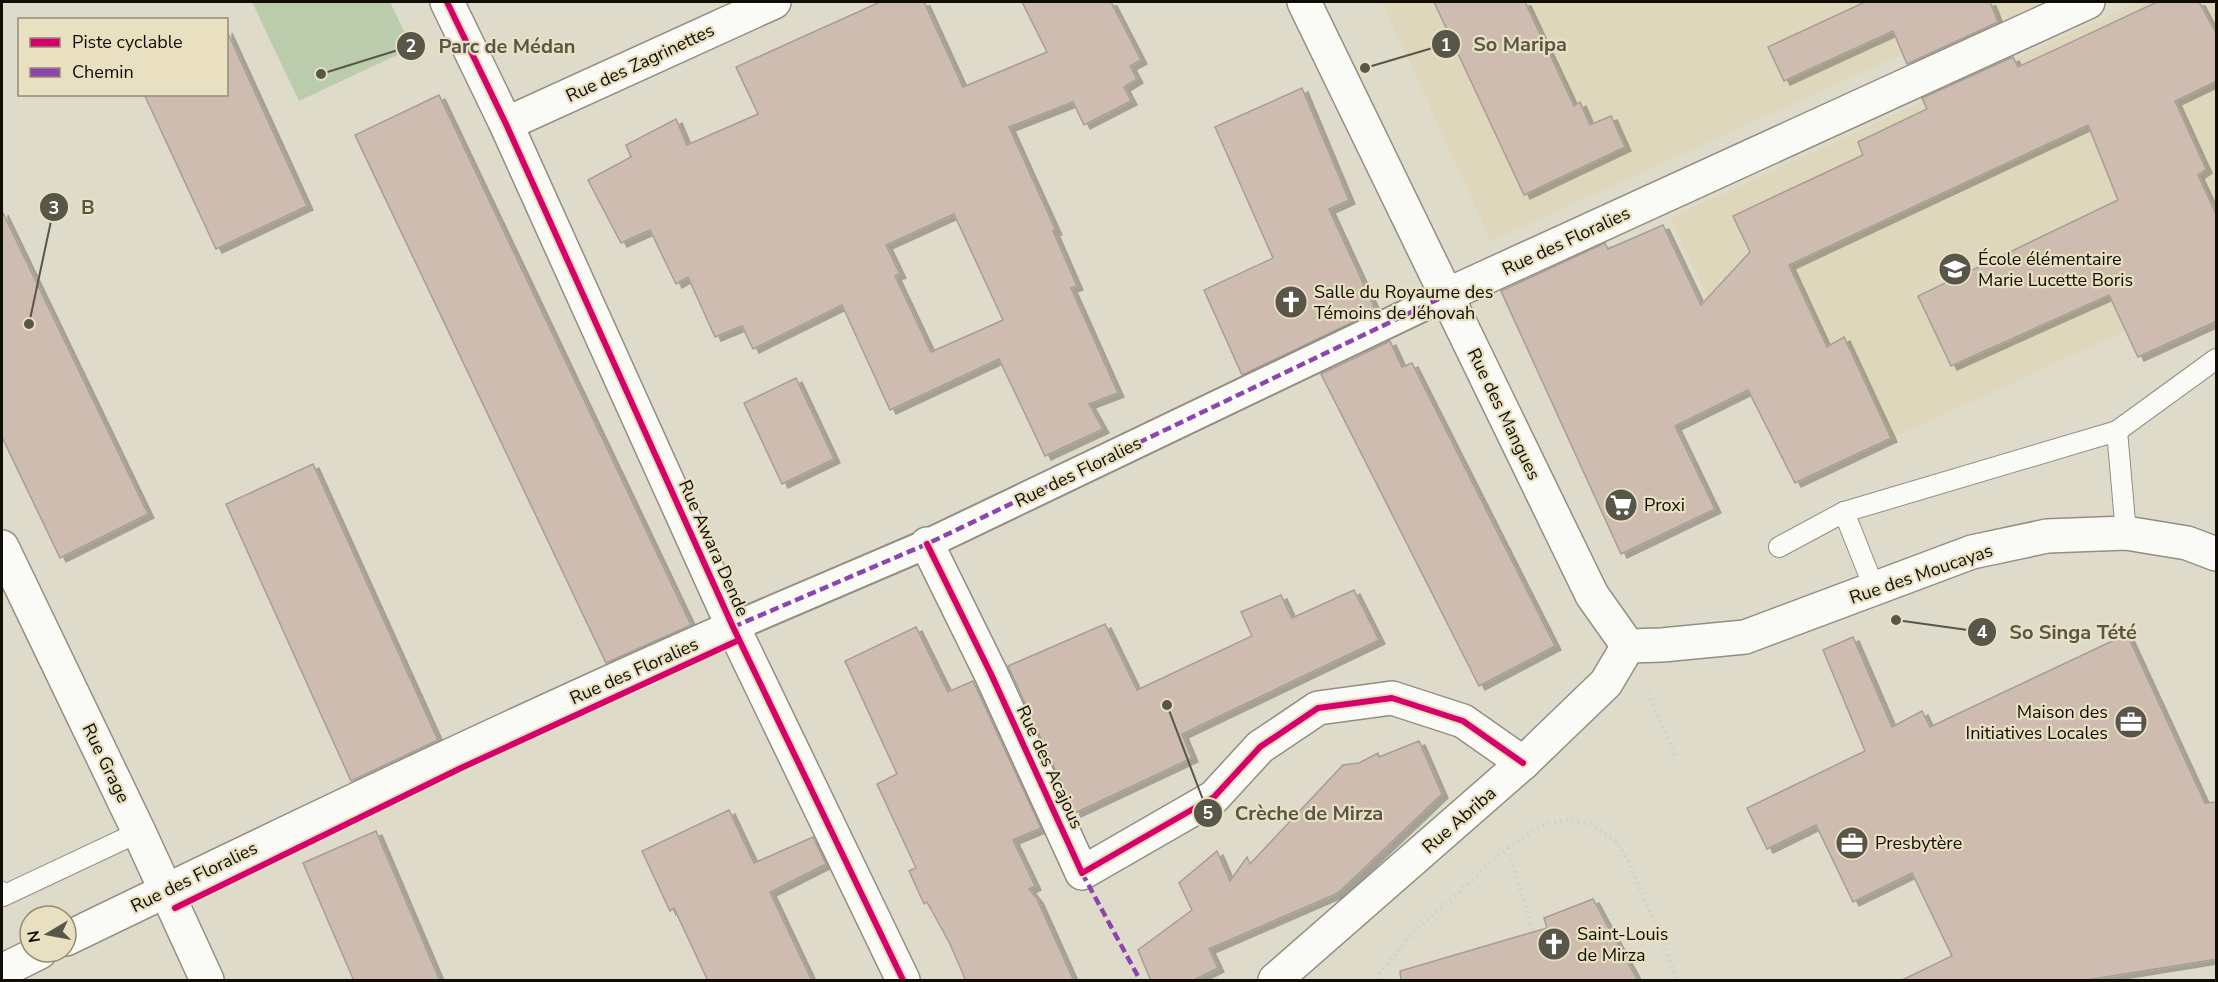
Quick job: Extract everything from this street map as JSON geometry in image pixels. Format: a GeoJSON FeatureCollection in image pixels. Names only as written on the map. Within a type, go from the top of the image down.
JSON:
{"type":"FeatureCollection","features":[{"type":"Feature","properties":{"kind":"street","name":"Rue Awara Dende"},"geometry":{"type":"LineString","coordinates":[[447,2],[506,124],[733,627],[903,981]]}},
{"type":"Feature","properties":{"kind":"street","name":"Rue des Zagrinettes"},"geometry":{"type":"LineString","coordinates":[[506,124],[774,2]]}},
{"type":"Feature","properties":{"kind":"street","name":"Rue des Mangues"},"geometry":{"type":"LineString","coordinates":[[1304,2],[1592,595],[1628,646]]}},
{"type":"Feature","properties":{"kind":"street","name":"Rue des Floralies"},"geometry":{"type":"LineString","coordinates":[[78,933],[508,728],[733,627],[927,544],[1447,295],[2088,2]]}},
{"type":"Feature","properties":{"kind":"street","name":"Rue des Moucayas"},"geometry":{"type":"LineString","coordinates":[[1628,646],[1745,637],[1972,552],[2047,536],[2126,533],[2187,543],[2217,554]]}},
{"type":"Feature","properties":{"kind":"street","name":"Rue des Acajous"},"geometry":{"type":"LineString","coordinates":[[927,544],[991,674],[1082,873],[1214,796],[1260,747],[1318,708],[1392,698],[1463,721],[1523,763]]}},
{"type":"Feature","properties":{"kind":"street","name":"Rue Grage"},"geometry":{"type":"LineString","coordinates":[[2,547],[139,832],[207,981]]}},
{"type":"Feature","properties":{"kind":"street","name":"Rue Abriba"},"geometry":{"type":"LineString","coordinates":[[1275,981],[1523,763],[1606,683],[1628,646]]}},
{"type":"Feature","properties":{"kind":"street"},"geometry":{"type":"LineString","coordinates":[[2,970],[18,962]]}},
{"type":"Feature","properties":{"kind":"lane"},"geometry":{"type":"LineString","coordinates":[[1779,547],[1844,512],[2117,431],[2217,359]]}},
{"type":"Feature","properties":{"kind":"lane"},"geometry":{"type":"LineString","coordinates":[[2117,431],[2126,533]]}},
{"type":"Feature","properties":{"kind":"lane"},"geometry":{"type":"LineString","coordinates":[[1844,512],[1875,590]]}},
{"type":"Feature","properties":{"kind":"lane"},"geometry":{"type":"LineString","coordinates":[[2,892],[3,896],[139,832]]}},
{"type":"Feature","properties":{"kind":"path"},"geometry":{"type":"LineString","coordinates":[[1628,646],[1676,758]]}},
{"type":"Feature","properties":{"kind":"path"},"geometry":{"type":"LineString","coordinates":[[1379,981],[1380,973],[1413,933],[1508,848],[1542,825],[1568,820],[1592,825],[1615,841],[1627,857],[1678,981]]}},
{"type":"Feature","properties":{"kind":"path"},"geometry":{"type":"LineString","coordinates":[[1508,848],[1533,932]]}},
{"type":"Feature","properties":{"kind":"shaded area"},"geometry":{"type":"Polygon","coordinates":[[[1382,2],[2032,2],[2038,12],[1915,69],[1903,54],[1491,241],[1382,2]]]}},
{"type":"Feature","properties":{"kind":"shaded area","name":"École élémentaire Marie Lucette Boris"},"geometry":{"type":"Polygon","coordinates":[[[2139,2],[2216,2],[2216,321],[2138,357],[2125,331],[1795,483],[1670,218],[2139,2]]]}},
{"type":"Feature","properties":{"kind":"green space"},"geometry":{"type":"Polygon","coordinates":[[[252,2],[390,2],[412,48],[299,101],[252,2]]]}},
{"type":"Feature","properties":{"kind":"building"},"geometry":{"type":"Polygon","coordinates":[[[880,2],[924,2],[963,87],[1047,52],[1022,2],[1111,2],[1141,60],[1130,66],[1137,79],[1124,87],[1131,101],[1084,125],[1073,102],[1009,127],[1056,231],[1053,231],[1077,286],[1071,288],[1118,393],[1089,404],[1103,429],[1045,456],[999,359],[890,410],[842,305],[753,349],[742,326],[715,337],[688,277],[676,284],[650,230],[621,243],[588,180],[631,157],[626,145],[676,119],[687,145],[758,114],[736,67],[880,2]],[[954,214],[886,245],[900,274],[895,276],[931,352],[1003,320],[954,214]]]}},
{"type":"Feature","properties":{"kind":"building"},"geometry":{"type":"Polygon","coordinates":[[[1434,2],[1525,2],[1574,106],[1580,102],[1590,125],[1611,116],[1625,147],[1524,195],[1434,2]]]}},
{"type":"Feature","properties":{"kind":"building"},"geometry":{"type":"Polygon","coordinates":[[[1865,2],[1990,2],[1998,22],[1907,64],[1893,31],[1784,81],[1768,47],[1865,2]]]}},
{"type":"Feature","properties":{"kind":"building","name":"École élémentaire Marie Lucette Boris"},"geometry":{"type":"Polygon","coordinates":[[[2157,2],[2199,2],[2217,35],[2217,81],[2175,101],[2206,169],[2198,175],[2217,216],[2217,321],[2138,357],[2109,295],[1951,366],[1918,296],[2118,200],[2088,125],[1789,265],[1827,347],[1844,337],[1891,438],[1795,483],[1748,390],[1675,426],[1715,509],[1621,554],[1501,291],[1605,243],[1608,249],[1663,225],[1701,305],[1750,252],[1733,216],[1863,155],[1858,142],[1927,109],[1922,98],[2013,57],[2018,67],[2157,2]]]}},
{"type":"Feature","properties":{"kind":"building"},"geometry":{"type":"Polygon","coordinates":[[[228,33],[307,206],[216,249],[145,96],[228,96],[228,33]]]}},
{"type":"Feature","properties":{"kind":"building"},"geometry":{"type":"Polygon","coordinates":[[[1302,88],[1349,200],[1329,209],[1376,311],[1242,375],[1204,290],[1273,258],[1215,127],[1302,88]]]}},
{"type":"Feature","properties":{"kind":"building"},"geometry":{"type":"Polygon","coordinates":[[[439,95],[691,625],[606,663],[355,135],[439,95]]]}},
{"type":"Feature","properties":{"kind":"building"},"geometry":{"type":"Polygon","coordinates":[[[2,211],[148,514],[60,558],[2,437],[2,211]]]}},
{"type":"Feature","properties":{"kind":"building"},"geometry":{"type":"Polygon","coordinates":[[[1390,341],[1402,367],[1412,363],[1555,646],[1479,686],[1321,374],[1390,341]]]}},
{"type":"Feature","properties":{"kind":"building"},"geometry":{"type":"Polygon","coordinates":[[[796,378],[834,459],[782,484],[744,403],[796,378]]]}},
{"type":"Feature","properties":{"kind":"building"},"geometry":{"type":"Polygon","coordinates":[[[313,464],[438,740],[351,781],[226,504],[313,464]]]}},
{"type":"Feature","properties":{"kind":"building"},"geometry":{"type":"Polygon","coordinates":[[[1354,590],[1379,640],[1182,734],[1192,758],[1075,813],[1008,666],[1105,624],[1137,690],[1252,636],[1241,612],[1281,595],[1292,618],[1354,590]]]}},
{"type":"Feature","properties":{"kind":"building"},"geometry":{"type":"Polygon","coordinates":[[[916,627],[948,692],[973,681],[1041,828],[1013,840],[1035,886],[1029,889],[1037,899],[1074,981],[966,981],[950,944],[927,902],[924,904],[909,871],[916,868],[877,784],[897,774],[845,661],[916,627]]]}},
{"type":"Feature","properties":{"kind":"building"},"geometry":{"type":"Polygon","coordinates":[[[2127,634],[2205,803],[2217,802],[2217,959],[2081,981],[1900,981],[1952,956],[1912,873],[1853,902],[1816,825],[1767,849],[1747,808],[1865,751],[1823,650],[1853,637],[1892,727],[1922,711],[1930,727],[2127,634]]]}},
{"type":"Feature","properties":{"kind":"building"},"geometry":{"type":"Polygon","coordinates":[[[1419,741],[1442,794],[1338,893],[1209,949],[1218,968],[1192,981],[1151,981],[1138,950],[1192,910],[1179,883],[1217,851],[1230,881],[1247,857],[1250,864],[1343,765],[1359,763],[1378,753],[1379,757],[1419,741]]]}},
{"type":"Feature","properties":{"kind":"building"},"geometry":{"type":"Polygon","coordinates":[[[729,810],[754,863],[813,837],[826,864],[770,892],[812,981],[708,981],[674,908],[670,911],[642,851],[729,810]]]}},
{"type":"Feature","properties":{"kind":"building"},"geometry":{"type":"Polygon","coordinates":[[[376,831],[440,981],[354,981],[303,863],[376,831]]]}},
{"type":"Feature","properties":{"kind":"building","name":"Saint-Louis de Mirza"},"geometry":{"type":"Polygon","coordinates":[[[1593,899],[1638,981],[1401,981],[1400,971],[1547,928],[1544,918],[1593,899]]]}},
{"type":"Feature","properties":{"kind":"marked path"},"geometry":{"type":"LineString","coordinates":[[733,627],[927,544],[1447,295]]}},
{"type":"Feature","properties":{"kind":"marked path"},"geometry":{"type":"LineString","coordinates":[[1082,873],[1140,980]]}},
{"type":"Feature","properties":{"kind":"cycle path"},"geometry":{"type":"LineString","coordinates":[[447,2],[506,124],[733,627],[903,980]]}},
{"type":"Feature","properties":{"kind":"cycle path"},"geometry":{"type":"LineString","coordinates":[[927,544],[991,674],[1082,873],[1214,797],[1260,747],[1318,708],[1392,698],[1463,721],[1523,763]]}},
{"type":"Feature","properties":{"kind":"cycle path"},"geometry":{"type":"LineString","coordinates":[[175,908],[461,768],[739,640]]}},
{"type":"Feature","properties":{"kind":"place","name":"So Maripa"},"geometry":{"type":"Point","coordinates":[1365,68]}},
{"type":"Feature","properties":{"kind":"place","name":"Parc de Médan"},"geometry":{"type":"Point","coordinates":[321,74]}},
{"type":"Feature","properties":{"kind":"place","name":"École élémentaire Marie Lucette Boris"},"geometry":{"type":"Point","coordinates":[1955,269]}},
{"type":"Feature","properties":{"kind":"place","name":"Salle du Royaume des Témoins de Jéhovah"},"geometry":{"type":"Point","coordinates":[1291,302]}},
{"type":"Feature","properties":{"kind":"place","name":"B"},"geometry":{"type":"Point","coordinates":[29,324]}},
{"type":"Feature","properties":{"kind":"place","name":"Proxi"},"geometry":{"type":"Point","coordinates":[1621,505]}},
{"type":"Feature","properties":{"kind":"place","name":"So Singa Tété"},"geometry":{"type":"Point","coordinates":[1896,620]}},
{"type":"Feature","properties":{"kind":"place","name":"Crèche de Mirza"},"geometry":{"type":"Point","coordinates":[1167,705]}},
{"type":"Feature","properties":{"kind":"place","name":"Maison des Initiatives Locales"},"geometry":{"type":"Point","coordinates":[2131,722]}},
{"type":"Feature","properties":{"kind":"place","name":"Presbytère"},"geometry":{"type":"Point","coordinates":[1852,843]}},
{"type":"Feature","properties":{"kind":"place","name":"Saint-Louis de Mirza"},"geometry":{"type":"Point","coordinates":[1554,944]}}]}
